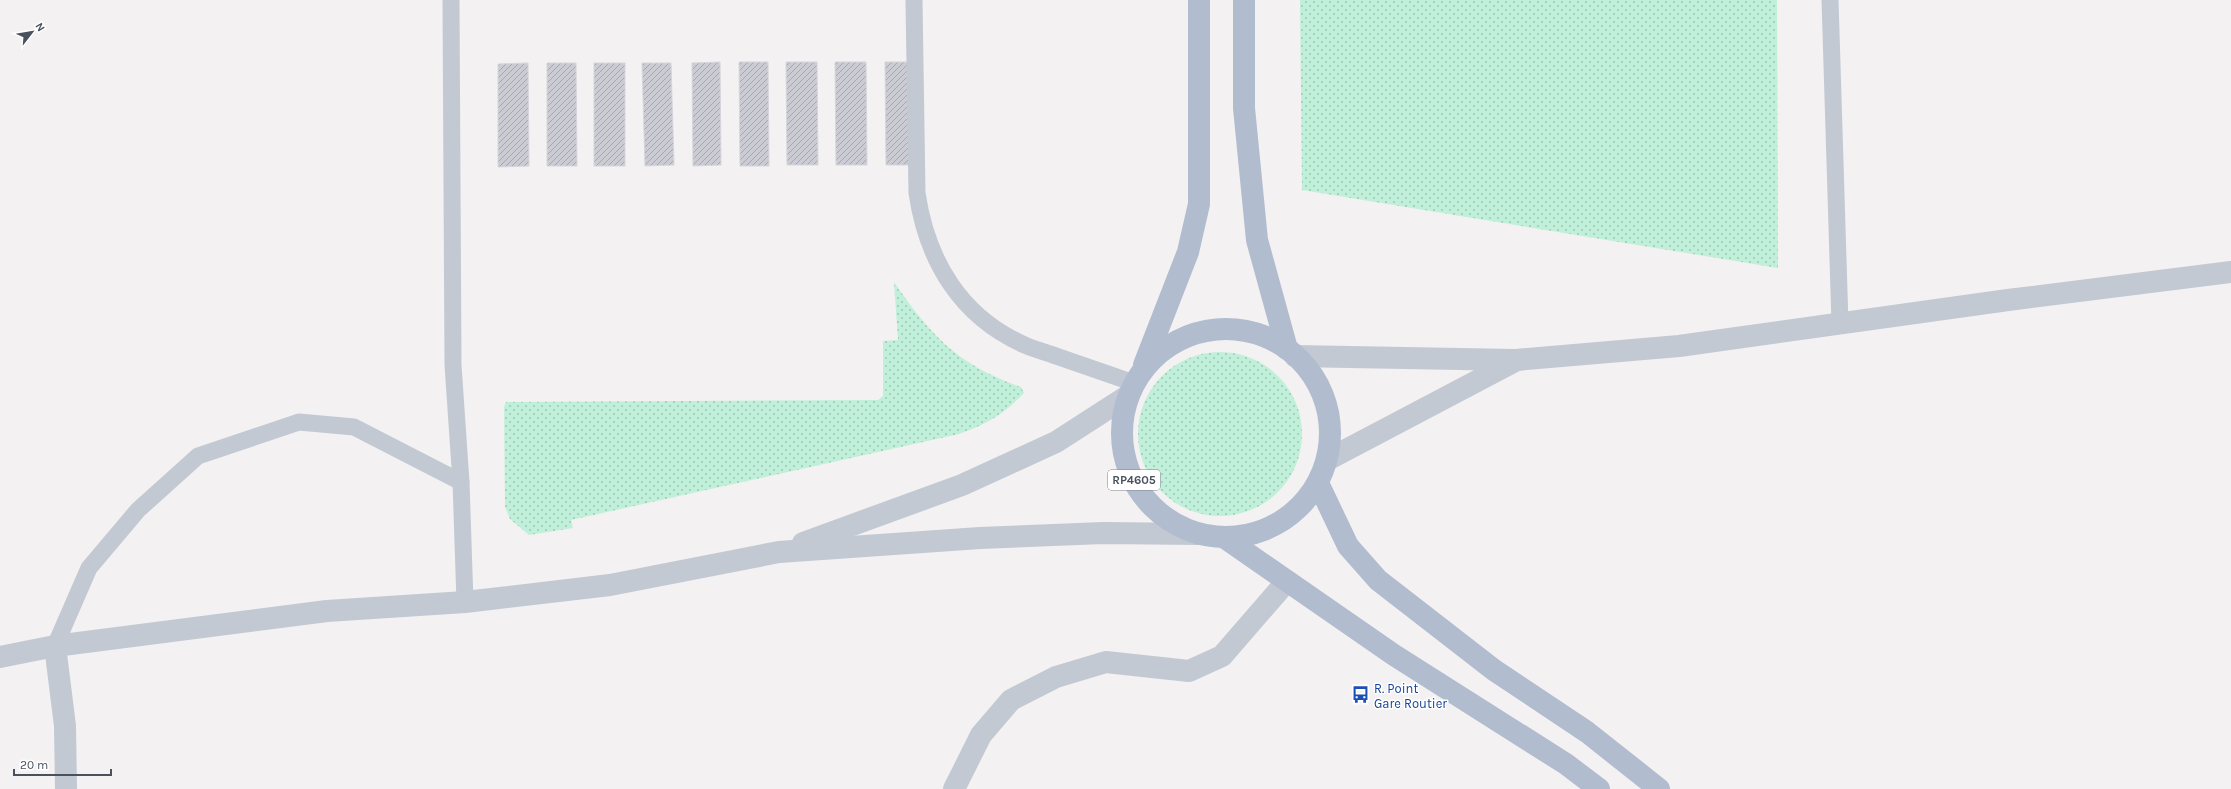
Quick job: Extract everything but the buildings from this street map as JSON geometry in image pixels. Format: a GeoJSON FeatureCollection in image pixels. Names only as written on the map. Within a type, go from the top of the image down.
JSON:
{"type":"FeatureCollection","features":[{"type":"Feature","properties":{"kind":"main road"},"geometry":{"type":"LineString","coordinates":[[1134,384],[1188,252],[1199,204],[1199,0]]}},
{"type":"Feature","properties":{"kind":"main road"},"geometry":{"type":"LineString","coordinates":[[1244,0],[1244,108],[1257,240],[1291,352]]}},
{"type":"Feature","properties":{"kind":"main road","name":"RP4605"},"geometry":{"type":"LineString","coordinates":[[1225,329],[1258,334],[1291,352],[1311,372],[1322,392],[1329,414],[1330,437],[1327,460],[1312,494],[1294,512],[1273,527],[1249,535],[1224,538],[1199,534],[1156,510],[1140,491],[1128,469],[1122,445],[1134,384],[1163,350],[1193,334],[1225,329]]}},
{"type":"Feature","properties":{"kind":"main road"},"geometry":{"type":"LineString","coordinates":[[1318,483],[1348,546],[1378,580],[1494,670],[1587,732],[1659,789]]}},
{"type":"Feature","properties":{"kind":"main road"},"geometry":{"type":"LineString","coordinates":[[1224,538],[1394,655],[1566,764],[1599,789]]}},
{"type":"Feature","properties":{"kind":"street","name":"RP4605"},"geometry":{"type":"LineString","coordinates":[[1291,352],[1516,360],[1679,346],[2231,272]]}},
{"type":"Feature","properties":{"kind":"street","name":"RP4605"},"geometry":{"type":"LineString","coordinates":[[1327,460],[1516,360]]}},
{"type":"Feature","properties":{"kind":"street","name":"RP4605"},"geometry":{"type":"LineString","coordinates":[[779,552],[962,486],[1056,442],[1134,384]]}},
{"type":"Feature","properties":{"kind":"street","name":"RP4605"},"geometry":{"type":"LineString","coordinates":[[0,657],[54,646],[327,611],[465,602],[610,585],[779,552],[980,538],[1103,533],[1199,534]]}},
{"type":"Feature","properties":{"kind":"street"},"geometry":{"type":"LineString","coordinates":[[954,789],[981,734],[1011,700],[1056,677],[1106,662],[1189,671],[1222,656],[1287,581]]}},
{"type":"Feature","properties":{"kind":"street"},"geometry":{"type":"LineString","coordinates":[[54,646],[65,726],[66,789]]}},
{"type":"Feature","properties":{"kind":"lane"},"geometry":{"type":"LineString","coordinates":[[451,0],[453,365],[461,482],[465,602]]}},
{"type":"Feature","properties":{"kind":"lane"},"geometry":{"type":"LineString","coordinates":[[914,0],[917,193],[923,228],[930,248],[942,273],[959,296],[979,317],[1002,333],[1027,346],[1134,384]]}},
{"type":"Feature","properties":{"kind":"lane"},"geometry":{"type":"LineString","coordinates":[[1830,0],[1840,324]]}},
{"type":"Feature","properties":{"kind":"lane"},"geometry":{"type":"LineString","coordinates":[[54,646],[89,568],[138,510],[198,456],[299,422],[354,427],[461,482]]}},
{"type":"Feature","properties":{"kind":"green space"},"geometry":{"type":"Polygon","coordinates":[[[1300,0],[1777,0],[1778,268],[1302,190],[1300,0]]]}},
{"type":"Feature","properties":{"kind":"green space"},"geometry":{"type":"Polygon","coordinates":[[[894,282],[921,318],[948,346],[980,369],[1021,387],[1024,393],[1002,413],[959,434],[571,520],[573,528],[529,535],[510,519],[505,507],[504,407],[506,402],[878,400],[883,396],[883,341],[898,340],[894,282]]]}},
{"type":"Feature","properties":{"kind":"green space"},"geometry":{"type":"Polygon","coordinates":[[[1212,352],[1228,352],[1244,355],[1259,361],[1272,370],[1284,382],[1293,395],[1299,410],[1302,434],[1301,450],[1293,473],[1284,486],[1272,498],[1259,507],[1244,513],[1228,516],[1212,516],[1196,513],[1181,507],[1168,498],[1156,486],[1147,473],[1141,458],[1138,442],[1138,426],[1141,410],[1147,395],[1156,382],[1168,370],[1181,361],[1196,355],[1212,352]]]}},
{"type":"Feature","properties":{"kind":"place","name":"R. Point Gare Routier"},"geometry":{"type":"Point","coordinates":[1361,695]}}]}
